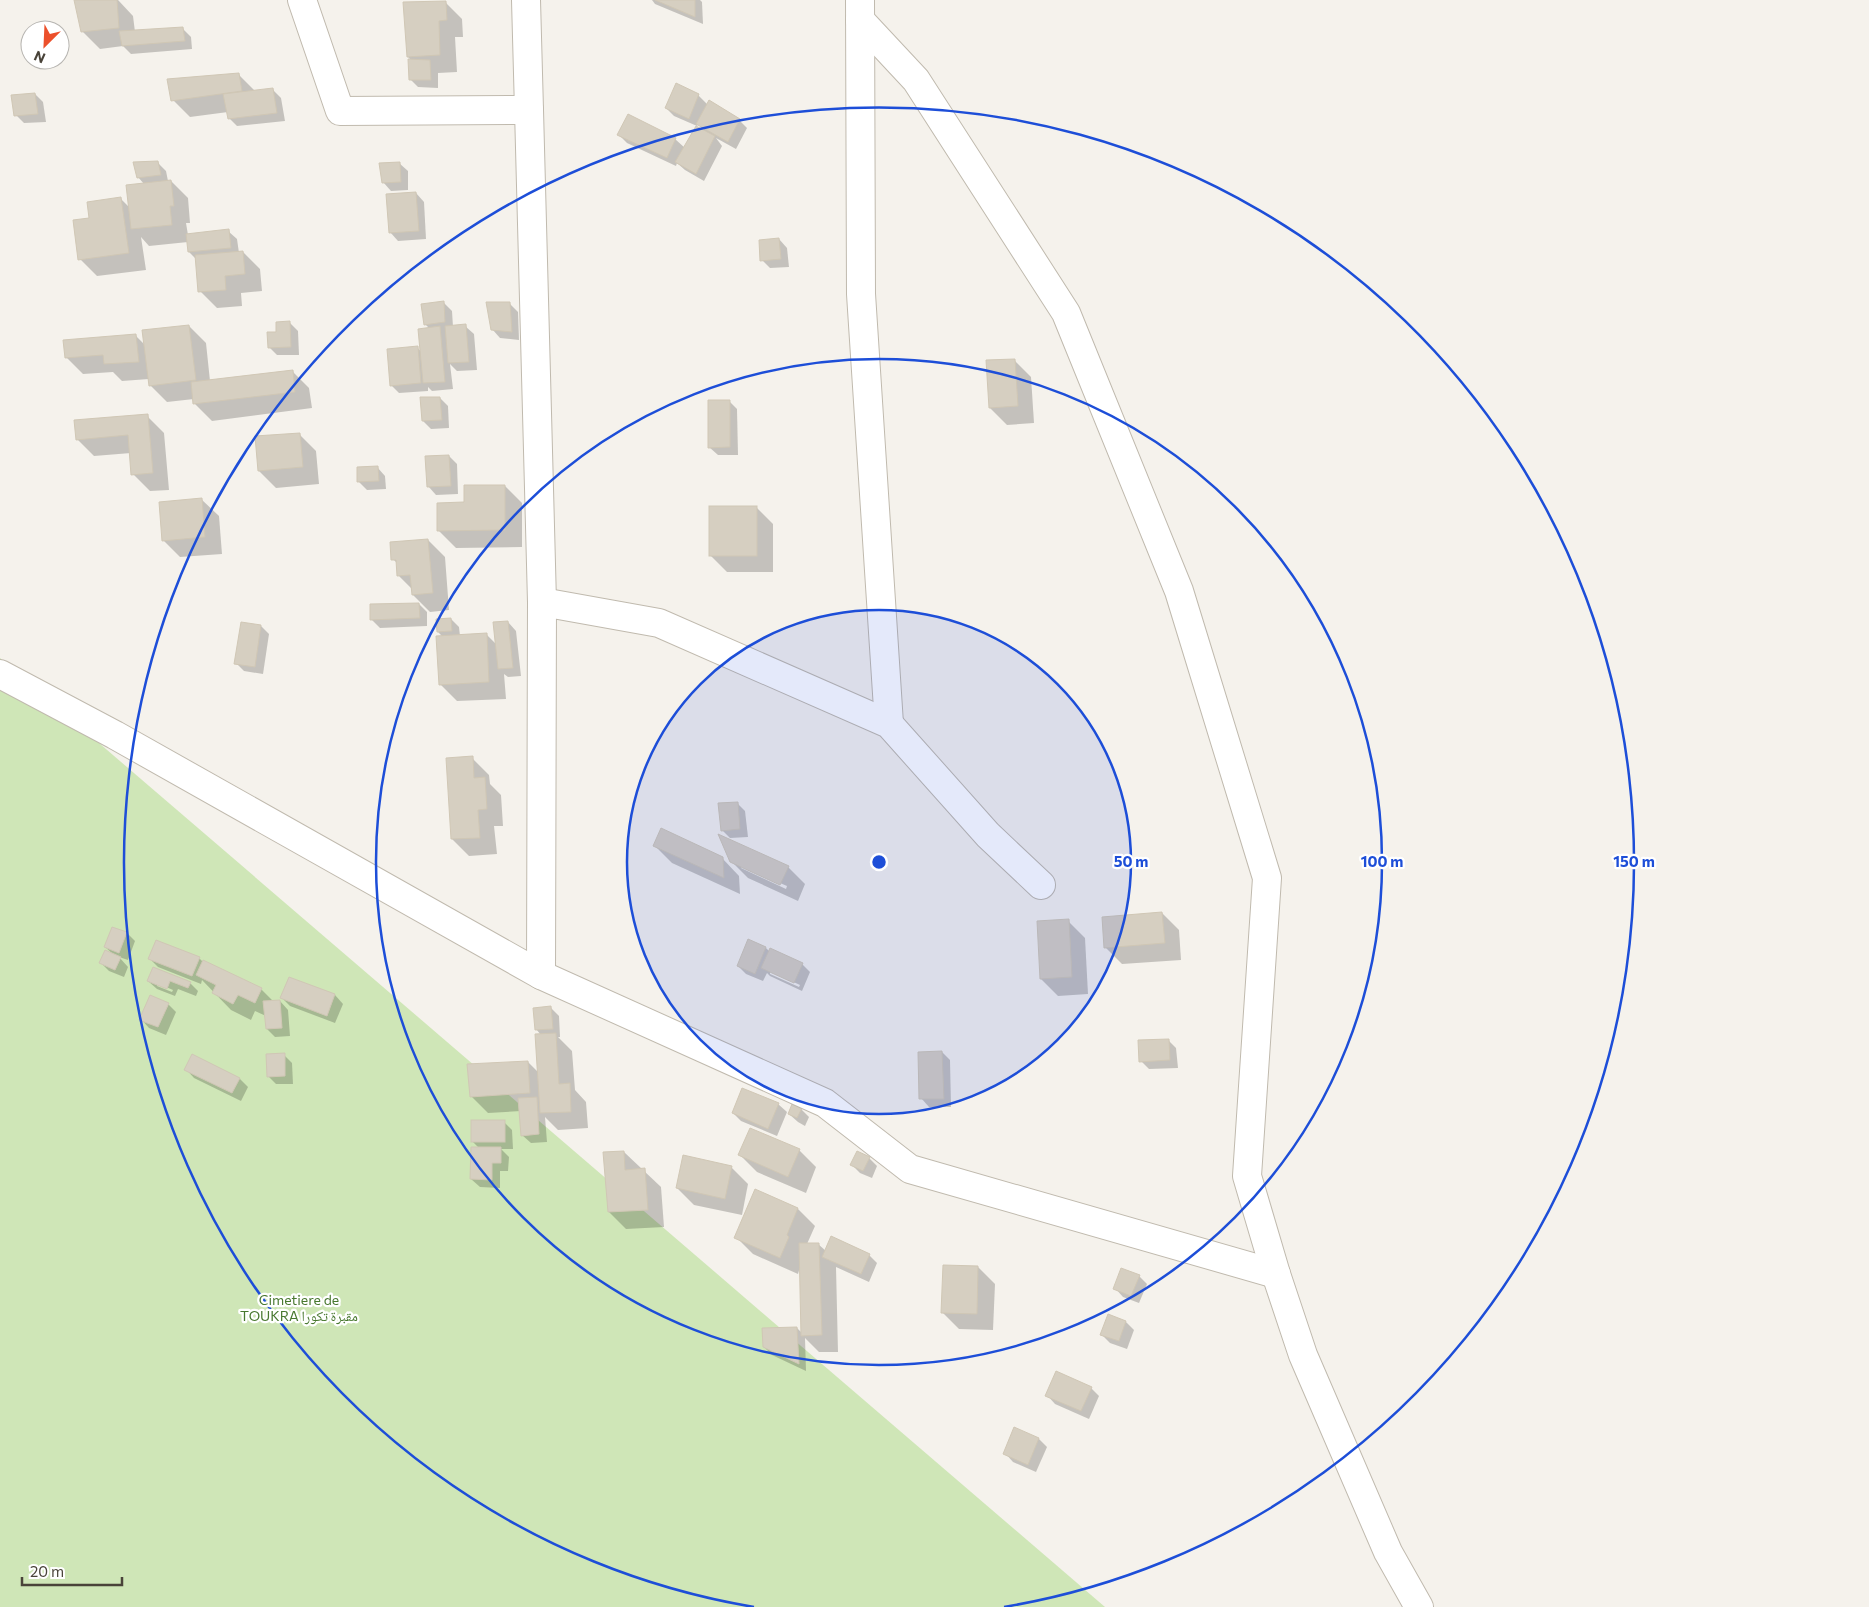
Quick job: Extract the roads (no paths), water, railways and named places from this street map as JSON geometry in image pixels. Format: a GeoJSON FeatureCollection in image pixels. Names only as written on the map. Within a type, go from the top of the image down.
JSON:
{"type":"FeatureCollection","features":[{"type":"Feature","properties":{"kind":"street"},"geometry":{"type":"LineString","coordinates":[[302,0],[340,110],[529,110]]}},
{"type":"Feature","properties":{"kind":"street"},"geometry":{"type":"LineString","coordinates":[[526,0],[542,602],[541,975]]}},
{"type":"Feature","properties":{"kind":"street"},"geometry":{"type":"LineString","coordinates":[[860,10],[861,294],[888,724]]}},
{"type":"Feature","properties":{"kind":"street"},"geometry":{"type":"LineString","coordinates":[[860,10],[916,80],[1066,313],[1179,591],[1267,878],[1247,1176],[1276,1274],[1303,1355],[1388,1552],[1419,1607]]}},
{"type":"Feature","properties":{"kind":"street"},"geometry":{"type":"LineString","coordinates":[[542,602],[659,623],[888,724],[988,835],[1041,885]]}},
{"type":"Feature","properties":{"kind":"street"},"geometry":{"type":"LineString","coordinates":[[0,674],[115,735],[541,975],[825,1103],[910,1168],[1276,1274]]}},
{"type":"Feature","properties":{"kind":"park label","name":"Cimetiere de TOUKRA مقبرة تكورا"},"geometry":{"type":"Point","coordinates":[299,1308]}}]}
